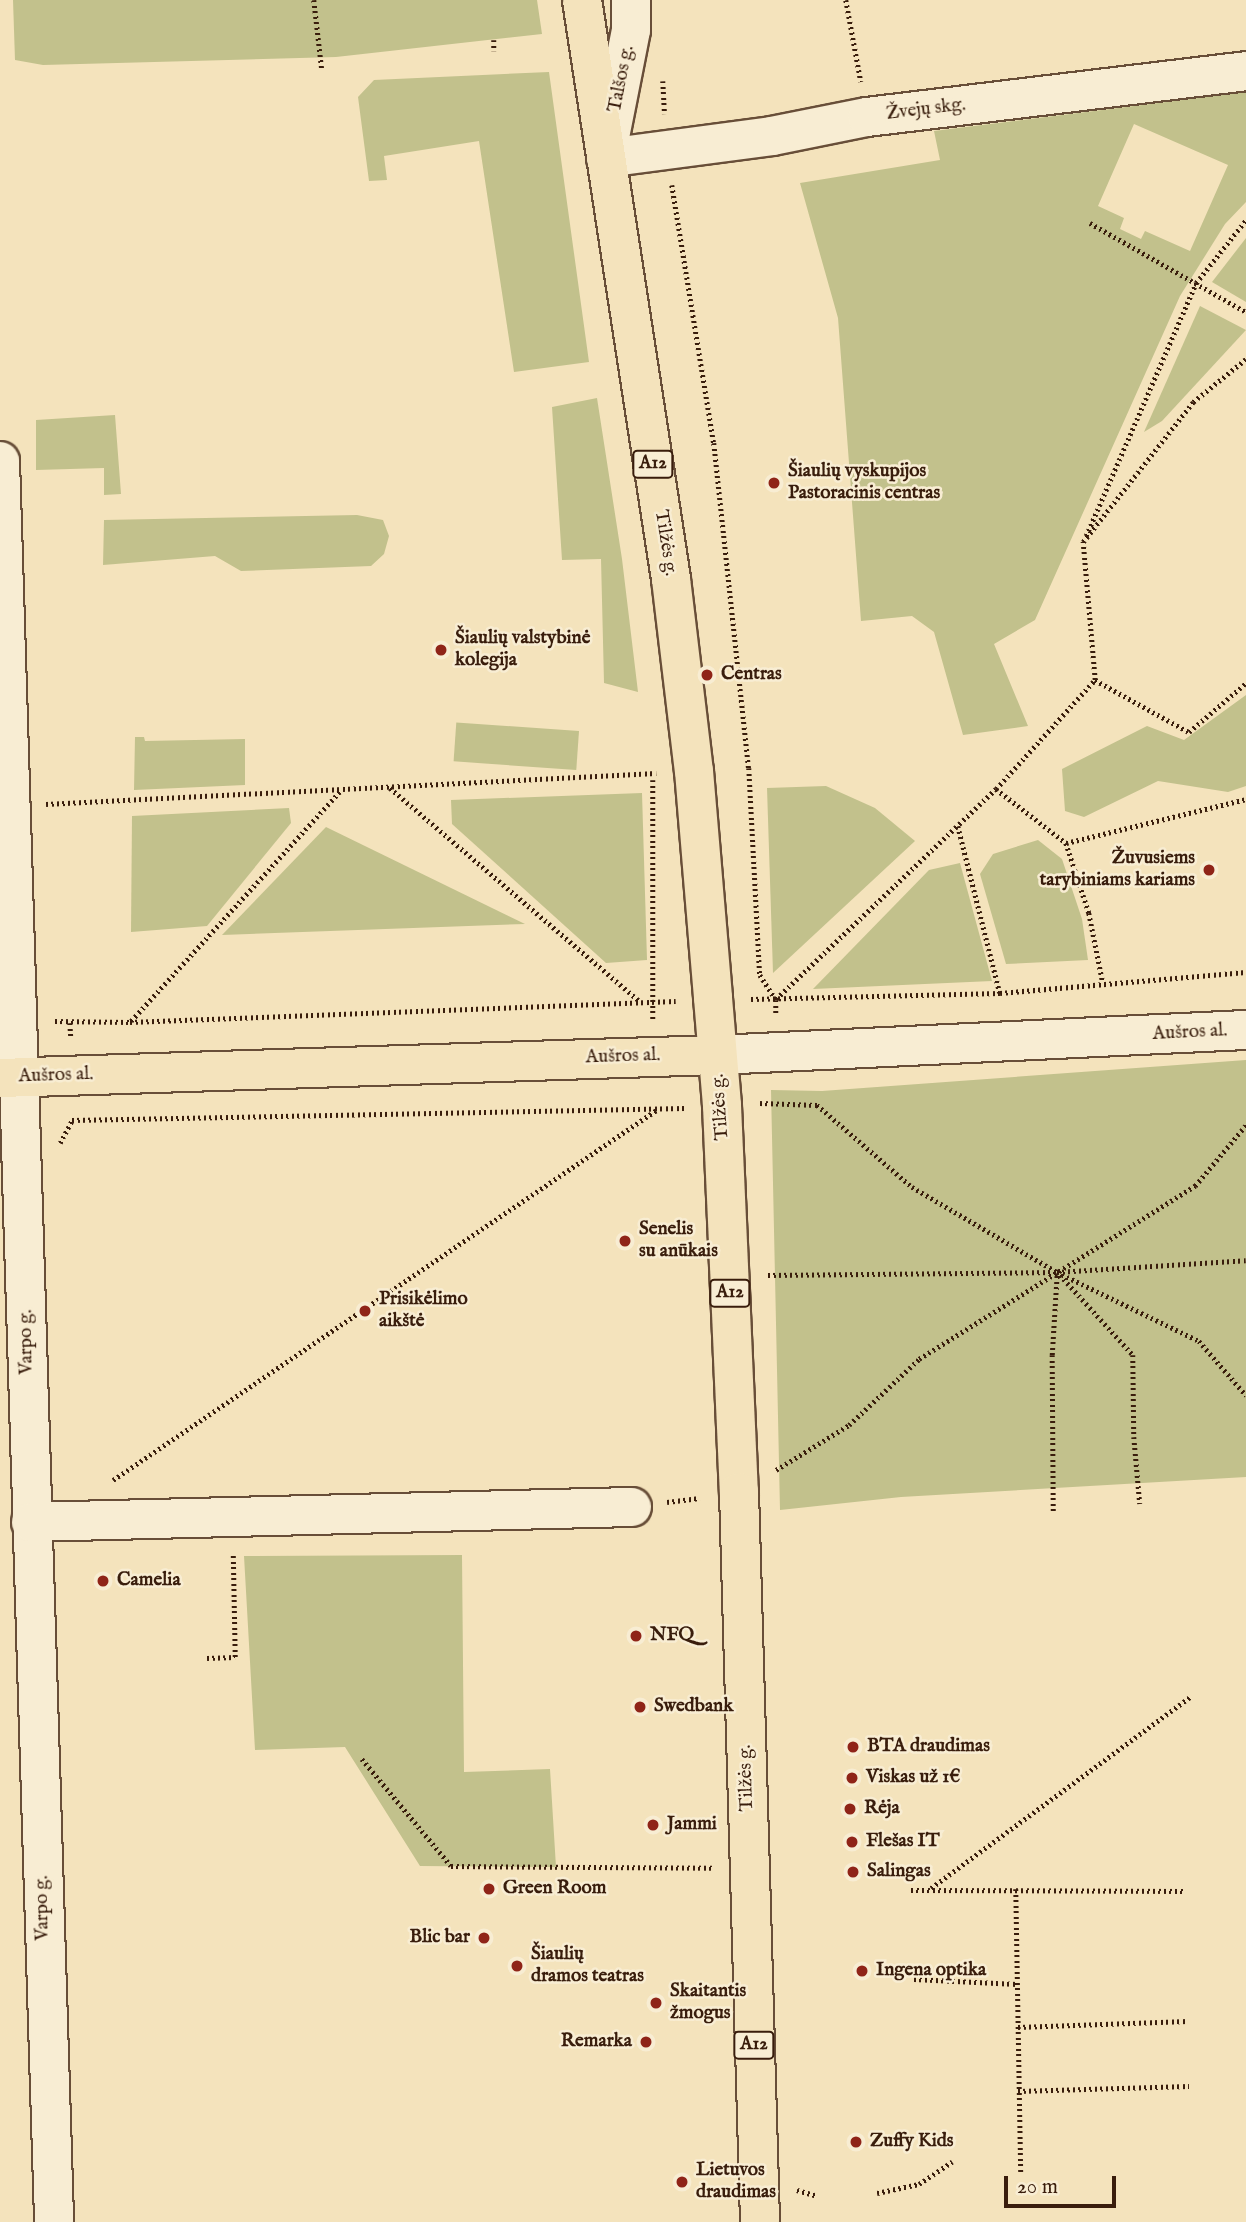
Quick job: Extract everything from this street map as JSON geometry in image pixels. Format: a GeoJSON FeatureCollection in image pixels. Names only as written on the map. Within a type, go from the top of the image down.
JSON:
{"type":"FeatureCollection","features":[{"type":"Feature","properties":{"kind":"main road","name":"Tilžės g."},"geometry":{"type":"LineString","coordinates":[[582,0],[671,579],[694,771],[718,1055],[739,1492],[760,2222]]}},
{"type":"Feature","properties":{"kind":"main road","name":"Aušros al."},"geometry":{"type":"LineString","coordinates":[[8,1077],[718,1055]]}},
{"type":"Feature","properties":{"kind":"street","name":"Talšos g."},"geometry":{"type":"LineString","coordinates":[[606,158],[631,30],[631,0]]}},
{"type":"Feature","properties":{"kind":"street","name":"Žvejų skg."},"geometry":{"type":"LineString","coordinates":[[606,158],[772,136],[867,117],[1246,71]]}},
{"type":"Feature","properties":{"kind":"street","name":"Varpo g."},"geometry":{"type":"LineString","coordinates":[[0,461],[14,881],[15,1017],[8,1077],[22,1167],[54,2222]]}},
{"type":"Feature","properties":{"kind":"street","name":"Aušros al."},"geometry":{"type":"LineString","coordinates":[[718,1055],[1246,1030]]}},
{"type":"Feature","properties":{"kind":"street"},"geometry":{"type":"LineString","coordinates":[[31,1522],[632,1507]]}},
{"type":"Feature","properties":{"kind":"path"},"geometry":{"type":"LineString","coordinates":[[314,0],[322,69]]}},
{"type":"Feature","properties":{"kind":"path"},"geometry":{"type":"LineString","coordinates":[[846,0],[867,117]]}},
{"type":"Feature","properties":{"kind":"path"},"geometry":{"type":"LineString","coordinates":[[494,40],[494,51]]}},
{"type":"Feature","properties":{"kind":"path"},"geometry":{"type":"LineString","coordinates":[[662,72],[667,150],[715,443],[749,768],[760,975],[776,1000]]}},
{"type":"Feature","properties":{"kind":"path"},"geometry":{"type":"LineString","coordinates":[[776,1000],[996,789],[1095,680],[1083,542],[1196,283],[1246,220]]}},
{"type":"Feature","properties":{"kind":"path"},"geometry":{"type":"LineString","coordinates":[[1090,223],[1246,312]]}},
{"type":"Feature","properties":{"kind":"path"},"geometry":{"type":"LineString","coordinates":[[1083,542],[1193,402],[1246,359]]}},
{"type":"Feature","properties":{"kind":"path"},"geometry":{"type":"LineString","coordinates":[[1095,680],[1189,732],[1246,683]]}},
{"type":"Feature","properties":{"kind":"path"},"geometry":{"type":"LineString","coordinates":[[652,760],[652,1002],[659,1108]]}},
{"type":"Feature","properties":{"kind":"path"},"geometry":{"type":"LineString","coordinates":[[68,804],[694,771]]}},
{"type":"Feature","properties":{"kind":"path"},"geometry":{"type":"LineString","coordinates":[[390,788],[639,1001]]}},
{"type":"Feature","properties":{"kind":"path"},"geometry":{"type":"LineString","coordinates":[[996,789],[1066,843],[1089,913],[1103,983]]}},
{"type":"Feature","properties":{"kind":"path"},"geometry":{"type":"LineString","coordinates":[[130,1021],[341,790]]}},
{"type":"Feature","properties":{"kind":"path"},"geometry":{"type":"LineString","coordinates":[[1066,843],[1246,799]]}},
{"type":"Feature","properties":{"kind":"path"},"geometry":{"type":"LineString","coordinates":[[958,827],[1000,993]]}},
{"type":"Feature","properties":{"kind":"path"},"geometry":{"type":"LineString","coordinates":[[15,1017],[70,1023],[713,998],[776,1000],[1000,993],[1246,972]]}},
{"type":"Feature","properties":{"kind":"path"},"geometry":{"type":"LineString","coordinates":[[779,1102],[817,1105],[912,1188],[1057,1272],[1199,1341],[1246,1395]]}},
{"type":"Feature","properties":{"kind":"path"},"geometry":{"type":"LineString","coordinates":[[22,1167],[48,1165],[72,1120],[659,1108]]}},
{"type":"Feature","properties":{"kind":"path"},"geometry":{"type":"LineString","coordinates":[[109,1483],[659,1108]]}},
{"type":"Feature","properties":{"kind":"path"},"geometry":{"type":"LineString","coordinates":[[632,1507],[739,1492],[849,1425],[919,1359],[1195,1186],[1246,1125]]}},
{"type":"Feature","properties":{"kind":"path"},"geometry":{"type":"LineString","coordinates":[[729,1276],[1057,1272],[1246,1260]]}},
{"type":"Feature","properties":{"kind":"path"},"geometry":{"type":"LineString","coordinates":[[1057,1272],[1133,1355],[1134,1437],[1140,1504]]}},
{"type":"Feature","properties":{"kind":"path"},"geometry":{"type":"LineString","coordinates":[[1053,1511],[1052,1355],[1057,1272]]}},
{"type":"Feature","properties":{"kind":"path"},"geometry":{"type":"LineString","coordinates":[[207,1658],[235,1657],[232,1515]]}},
{"type":"Feature","properties":{"kind":"path"},"geometry":{"type":"LineString","coordinates":[[931,1888],[1191,1696]]}},
{"type":"Feature","properties":{"kind":"path"},"geometry":{"type":"LineString","coordinates":[[362,1759],[451,1866],[749,1868]]}},
{"type":"Feature","properties":{"kind":"path"},"geometry":{"type":"LineString","coordinates":[[911,1889],[1185,1891]]}},
{"type":"Feature","properties":{"kind":"path"},"geometry":{"type":"LineString","coordinates":[[1016,1889],[1021,2172]]}},
{"type":"Feature","properties":{"kind":"path"},"geometry":{"type":"LineString","coordinates":[[914,1979],[1017,1984]]}},
{"type":"Feature","properties":{"kind":"path"},"geometry":{"type":"LineString","coordinates":[[1017,2027],[1188,2021]]}},
{"type":"Feature","properties":{"kind":"path"},"geometry":{"type":"LineString","coordinates":[[1018,2091],[1189,2086]]}},
{"type":"Feature","properties":{"kind":"path"},"geometry":{"type":"LineString","coordinates":[[877,2193],[919,2184],[952,2162]]}},
{"type":"Feature","properties":{"kind":"shaded area"},"geometry":{"type":"Polygon","coordinates":[[[13,0],[537,0],[542,34],[336,57],[43,65],[15,60],[13,0]]]}},
{"type":"Feature","properties":{"kind":"shaded area"},"geometry":{"type":"Polygon","coordinates":[[[549,72],[589,362],[514,372],[479,141],[384,156],[387,180],[369,181],[358,97],[374,80],[549,72]]]}},
{"type":"Feature","properties":{"kind":"shaded area"},"geometry":{"type":"Polygon","coordinates":[[[1246,92],[1246,202],[1225,224],[1180,296],[1035,620],[994,644],[1028,726],[963,735],[934,632],[912,616],[861,621],[838,318],[800,183],[940,160],[934,131],[1246,92]],[[1134,124],[1098,206],[1124,218],[1120,229],[1141,239],[1145,231],[1190,251],[1228,165],[1134,124]]]}},
{"type":"Feature","properties":{"kind":"shaded area"},"geometry":{"type":"Polygon","coordinates":[[[1246,238],[1246,302],[1212,282],[1246,238]]]}},
{"type":"Feature","properties":{"kind":"shaded area"},"geometry":{"type":"Polygon","coordinates":[[[1200,306],[1246,330],[1162,421],[1144,432],[1200,306]]]}},
{"type":"Feature","properties":{"kind":"shaded area"},"geometry":{"type":"Polygon","coordinates":[[[597,398],[622,559],[638,692],[604,683],[601,559],[562,560],[552,407],[597,398]]]}},
{"type":"Feature","properties":{"kind":"shaded area"},"geometry":{"type":"Polygon","coordinates":[[[115,415],[121,494],[104,495],[104,468],[36,470],[36,420],[115,415]]]}},
{"type":"Feature","properties":{"kind":"shaded area"},"geometry":{"type":"Polygon","coordinates":[[[357,515],[383,520],[389,536],[384,554],[371,566],[241,571],[215,556],[103,565],[104,520],[357,515]]]}},
{"type":"Feature","properties":{"kind":"shaded area"},"geometry":{"type":"Polygon","coordinates":[[[1246,695],[1246,786],[1228,792],[1158,781],[1084,817],[1065,811],[1062,769],[1147,726],[1184,740],[1246,695]]]}},
{"type":"Feature","properties":{"kind":"shaded area"},"geometry":{"type":"Polygon","coordinates":[[[456,722],[579,731],[576,770],[454,761],[456,722]]]}},
{"type":"Feature","properties":{"kind":"shaded area"},"geometry":{"type":"Polygon","coordinates":[[[135,737],[144,737],[145,741],[245,739],[245,785],[134,790],[135,737]]]}},
{"type":"Feature","properties":{"kind":"shaded area"},"geometry":{"type":"Polygon","coordinates":[[[826,786],[875,808],[915,841],[773,973],[767,788],[826,786]]]}},
{"type":"Feature","properties":{"kind":"shaded area"},"geometry":{"type":"Polygon","coordinates":[[[642,793],[647,960],[606,963],[452,824],[451,800],[642,793]]]}},
{"type":"Feature","properties":{"kind":"shaded area"},"geometry":{"type":"Polygon","coordinates":[[[289,808],[291,823],[207,926],[131,932],[132,816],[289,808]]]}},
{"type":"Feature","properties":{"kind":"shaded area"},"geometry":{"type":"Polygon","coordinates":[[[326,827],[525,924],[222,935],[326,827]]]}},
{"type":"Feature","properties":{"kind":"shaded area"},"geometry":{"type":"Polygon","coordinates":[[[1038,840],[1062,859],[1082,919],[1088,960],[1006,964],[980,874],[993,854],[1038,840]]]}},
{"type":"Feature","properties":{"kind":"shaded area"},"geometry":{"type":"Polygon","coordinates":[[[960,863],[992,981],[813,989],[929,870],[960,863]]]}},
{"type":"Feature","properties":{"kind":"shaded area"},"geometry":{"type":"Polygon","coordinates":[[[1246,1060],[1246,1477],[901,1497],[780,1510],[771,1090],[822,1091],[1246,1060]]]}},
{"type":"Feature","properties":{"kind":"shaded area"},"geometry":{"type":"Polygon","coordinates":[[[462,1555],[464,1772],[550,1769],[556,1867],[420,1866],[345,1747],[255,1750],[244,1556],[462,1555]]]}},
{"type":"Feature","properties":{"kind":"place","name":"Šiaulių vyskupijos Pastoracinis centras"},"geometry":{"type":"Point","coordinates":[774,483]}},
{"type":"Feature","properties":{"kind":"place","name":"Šiaulių valstybinė kolegija"},"geometry":{"type":"Point","coordinates":[441,650]}},
{"type":"Feature","properties":{"kind":"place","name":"Centras"},"geometry":{"type":"Point","coordinates":[707,675]}},
{"type":"Feature","properties":{"kind":"place","name":"Žuvusiems tarybiniams kariams"},"geometry":{"type":"Point","coordinates":[1209,870]}},
{"type":"Feature","properties":{"kind":"place","name":"Senelis su anūkais"},"geometry":{"type":"Point","coordinates":[625,1241]}},
{"type":"Feature","properties":{"kind":"place","name":"Prisikėlimo aikštė"},"geometry":{"type":"Point","coordinates":[365,1311]}},
{"type":"Feature","properties":{"kind":"place","name":"Camelia"},"geometry":{"type":"Point","coordinates":[103,1581]}},
{"type":"Feature","properties":{"kind":"place","name":"NFQ"},"geometry":{"type":"Point","coordinates":[636,1636]}},
{"type":"Feature","properties":{"kind":"place","name":"Swedbank"},"geometry":{"type":"Point","coordinates":[640,1707]}},
{"type":"Feature","properties":{"kind":"place","name":"BTA draudimas"},"geometry":{"type":"Point","coordinates":[853,1747]}},
{"type":"Feature","properties":{"kind":"place","name":"Viskas už 1€"},"geometry":{"type":"Point","coordinates":[852,1778]}},
{"type":"Feature","properties":{"kind":"place","name":"Rėja"},"geometry":{"type":"Point","coordinates":[850,1809]}},
{"type":"Feature","properties":{"kind":"place","name":"Jammi"},"geometry":{"type":"Point","coordinates":[653,1825]}},
{"type":"Feature","properties":{"kind":"place","name":"Flešas IT"},"geometry":{"type":"Point","coordinates":[852,1842]}},
{"type":"Feature","properties":{"kind":"place","name":"Salingas"},"geometry":{"type":"Point","coordinates":[853,1872]}},
{"type":"Feature","properties":{"kind":"place","name":"Green Room"},"geometry":{"type":"Point","coordinates":[489,1889]}},
{"type":"Feature","properties":{"kind":"place","name":"Blic bar"},"geometry":{"type":"Point","coordinates":[484,1938]}},
{"type":"Feature","properties":{"kind":"place","name":"Šiaulių dramos teatras"},"geometry":{"type":"Point","coordinates":[517,1966]}},
{"type":"Feature","properties":{"kind":"place","name":"Ingena optika"},"geometry":{"type":"Point","coordinates":[862,1971]}},
{"type":"Feature","properties":{"kind":"place","name":"Skaitantis žmogus"},"geometry":{"type":"Point","coordinates":[656,2003]}},
{"type":"Feature","properties":{"kind":"place","name":"Remarka"},"geometry":{"type":"Point","coordinates":[646,2042]}},
{"type":"Feature","properties":{"kind":"place","name":"Zuffy Kids"},"geometry":{"type":"Point","coordinates":[856,2142]}},
{"type":"Feature","properties":{"kind":"place","name":"Lietuvos draudimas"},"geometry":{"type":"Point","coordinates":[682,2182]}}]}
